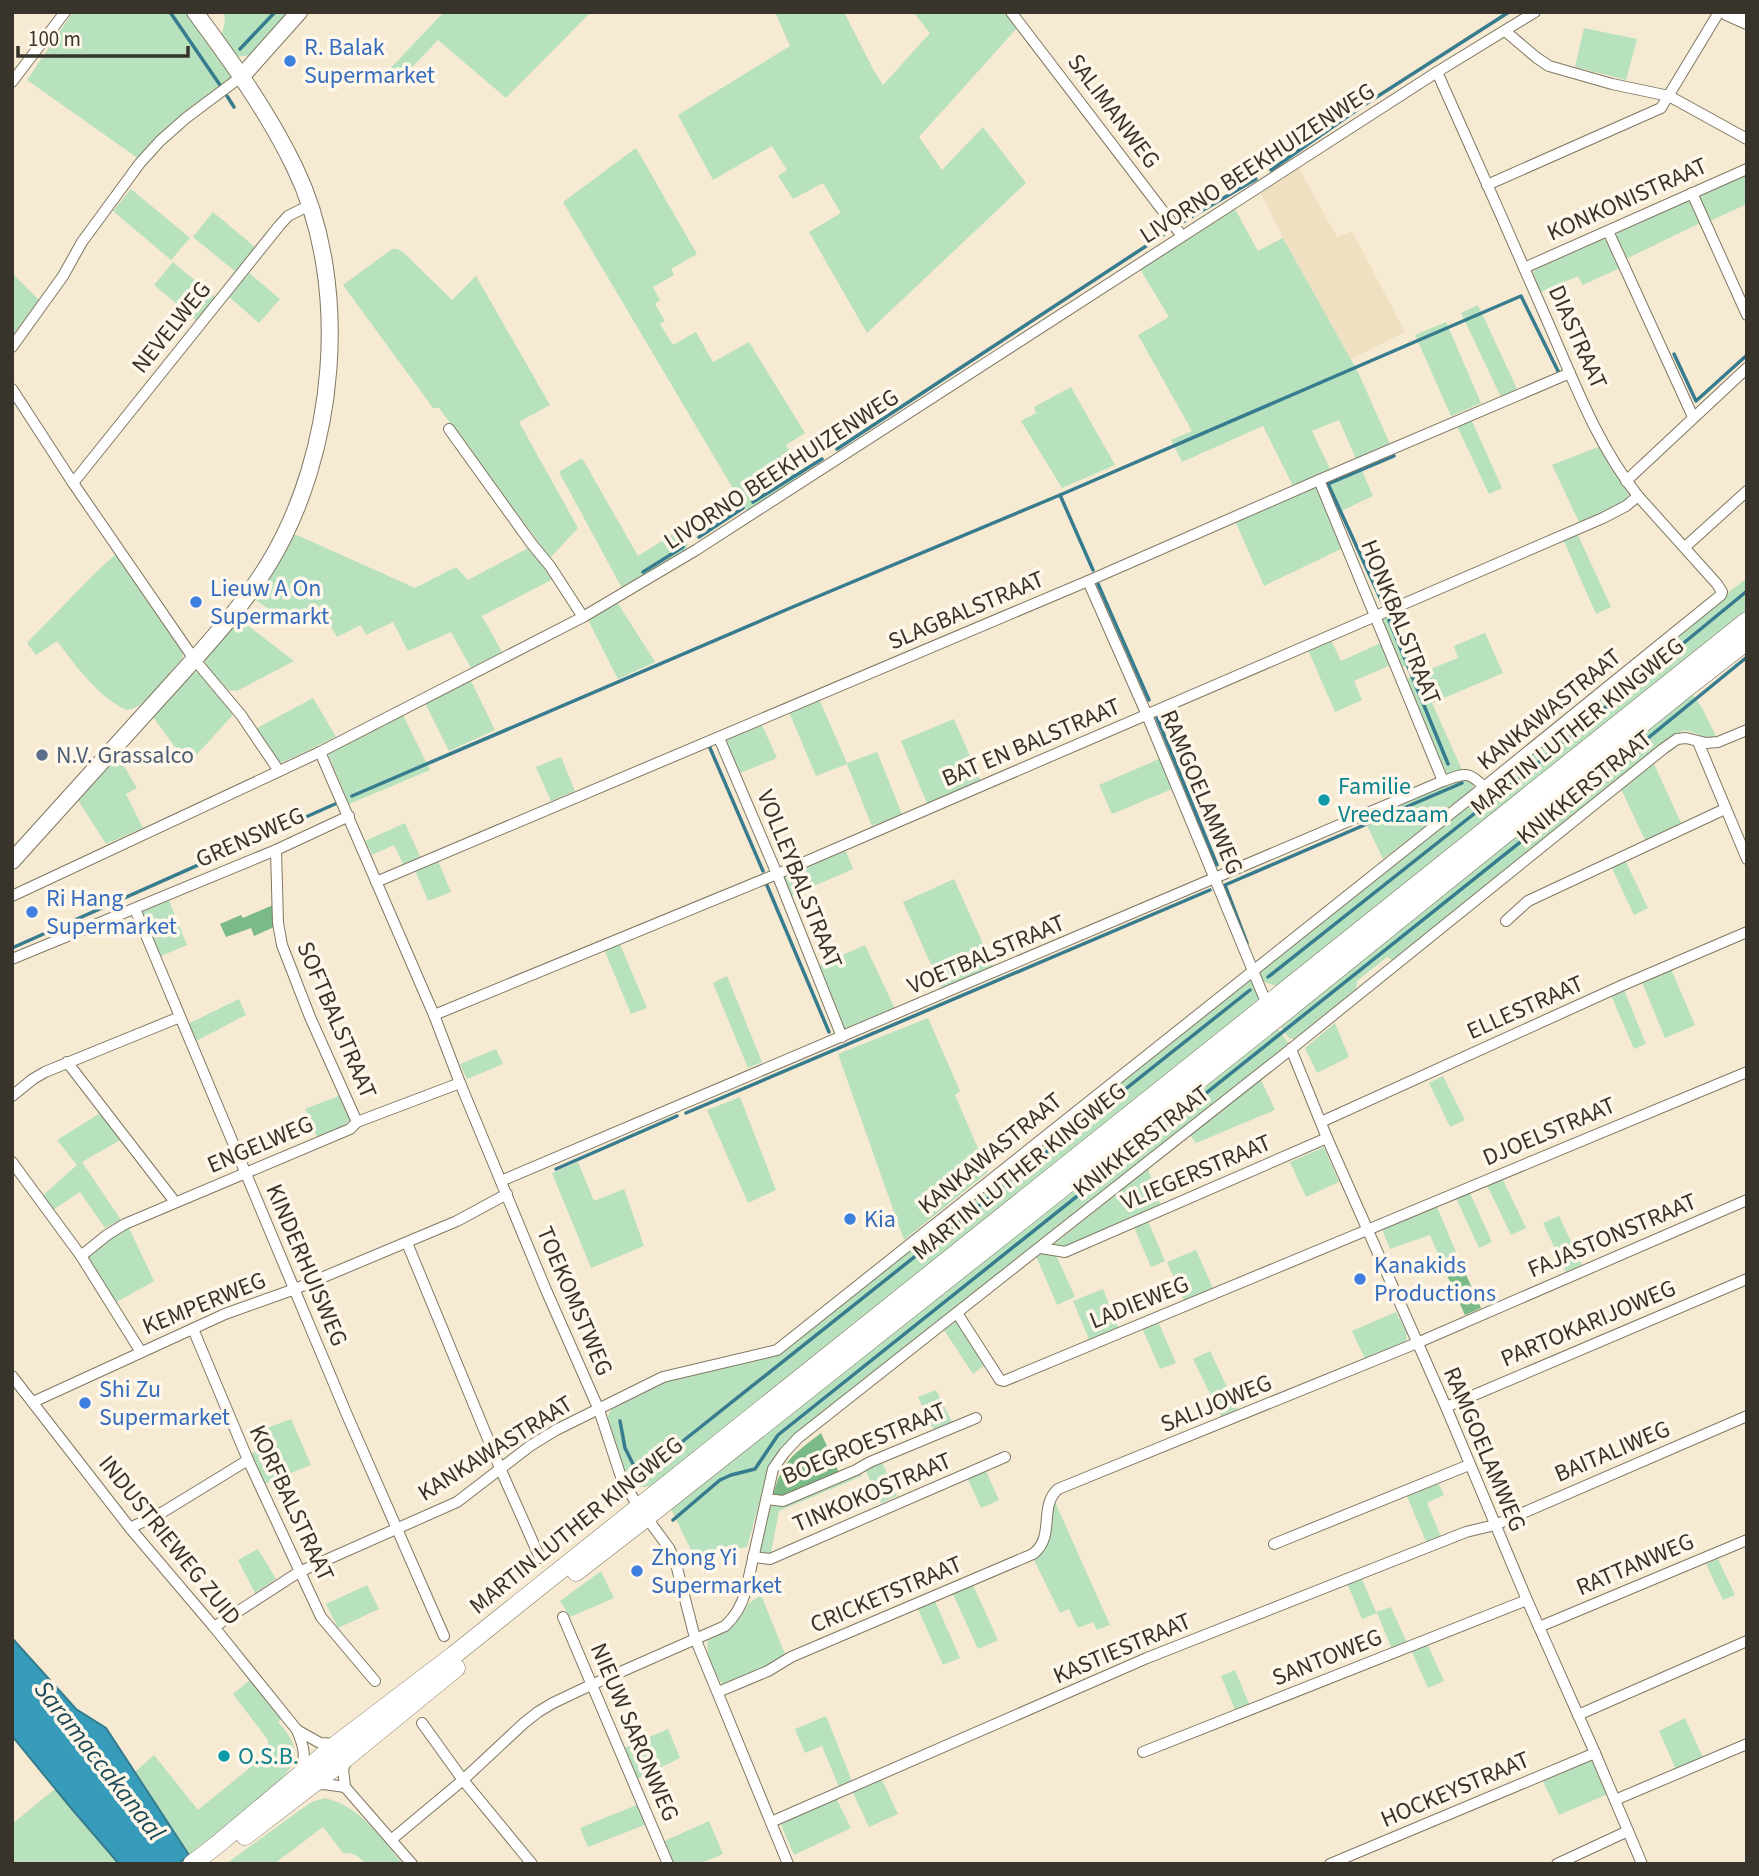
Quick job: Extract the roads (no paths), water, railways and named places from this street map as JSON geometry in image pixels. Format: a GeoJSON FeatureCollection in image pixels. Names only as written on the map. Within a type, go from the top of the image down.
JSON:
{"type":"FeatureCollection","features":[{"type":"Feature","properties":{"kind":"main road","name":"MARTIN LUTHER KINGWEG"},"geometry":{"type":"LineString","coordinates":[[1272,1011],[1747,621]]}},
{"type":"Feature","properties":{"kind":"main road","name":"MARTIN LUTHER KINGWEG"},"geometry":{"type":"LineString","coordinates":[[221,1847],[543,1597],[643,1512],[1272,1011],[1747,641]]}},
{"type":"Feature","properties":{"kind":"main road"},"geometry":{"type":"LineString","coordinates":[[192,1864],[221,1847]]}},
{"type":"Feature","properties":{"kind":"main road"},"geometry":{"type":"LineString","coordinates":[[209,1864],[221,1847]]}},
{"type":"Feature","properties":{"kind":"street"},"geometry":{"type":"LineString","coordinates":[[12,82],[65,12]]}},
{"type":"Feature","properties":{"kind":"street"},"geometry":{"type":"LineString","coordinates":[[12,861],[194,659],[235,611],[268,566],[293,520],[303,494],[324,407],[329,371],[330,330],[320,244],[310,205],[277,132],[242,76],[195,12]]}},
{"type":"Feature","properties":{"kind":"street"},"geometry":{"type":"LineString","coordinates":[[12,347],[63,276],[82,242],[140,163],[186,118],[242,76],[299,12]]}},
{"type":"Feature","properties":{"kind":"street","name":"SALIMANWEG"},"geometry":{"type":"LineString","coordinates":[[1012,12],[1182,236]]}},
{"type":"Feature","properties":{"kind":"street","name":"LIVORNO BEEKHUIZENWEG"},"geometry":{"type":"LineString","coordinates":[[12,896],[320,752],[583,617],[696,550],[1437,72],[1535,12]]}},
{"type":"Feature","properties":{"kind":"street"},"geometry":{"type":"LineString","coordinates":[[1487,185],[1659,109],[1719,12]]}},
{"type":"Feature","properties":{"kind":"street"},"geometry":{"type":"LineString","coordinates":[[1727,12],[1747,21]]}},
{"type":"Feature","properties":{"kind":"street"},"geometry":{"type":"LineString","coordinates":[[1505,31],[1549,66],[1612,84],[1669,96],[1747,139]]}},
{"type":"Feature","properties":{"kind":"street","name":"DIASTRAAT"},"geometry":{"type":"LineString","coordinates":[[1437,72],[1605,447],[1638,496],[1723,592]]}},
{"type":"Feature","properties":{"kind":"street","name":"KONKONISTRAAT"},"geometry":{"type":"LineString","coordinates":[[1524,268],[1747,169]]}},
{"type":"Feature","properties":{"kind":"street"},"geometry":{"type":"LineString","coordinates":[[1692,193],[1747,315]]}},
{"type":"Feature","properties":{"kind":"street","name":"NEVELWEG"},"geometry":{"type":"LineString","coordinates":[[73,483],[279,226],[288,216],[310,205]]}},
{"type":"Feature","properties":{"kind":"street"},"geometry":{"type":"LineString","coordinates":[[1608,231],[1693,417]]}},
{"type":"Feature","properties":{"kind":"street"},"geometry":{"type":"LineString","coordinates":[[1626,481],[1747,368]]}},
{"type":"Feature","properties":{"kind":"street","name":"SLAGBALSTRAAT"},"geometry":{"type":"LineString","coordinates":[[376,882],[1088,581],[1570,373]]}},
{"type":"Feature","properties":{"kind":"street"},"geometry":{"type":"LineString","coordinates":[[12,389],[194,659],[241,715],[279,771]]}},
{"type":"Feature","properties":{"kind":"street"},"geometry":{"type":"LineString","coordinates":[[449,429],[550,566],[583,617]]}},
{"type":"Feature","properties":{"kind":"street","name":"HONKBALSTRAAT"},"geometry":{"type":"LineString","coordinates":[[1319,480],[1443,780]]}},
{"type":"Feature","properties":{"kind":"street"},"geometry":{"type":"LineString","coordinates":[[1685,547],[1747,491]]}},
{"type":"Feature","properties":{"kind":"street","name":"BAT EN BALSTRAAT"},"geometry":{"type":"LineString","coordinates":[[434,1015],[777,874],[1147,715],[1603,518],[1638,496]]}},
{"type":"Feature","properties":{"kind":"street","name":"RAMGOELAMWEG"},"geometry":{"type":"LineString","coordinates":[[1088,581],[1272,1011]]}},
{"type":"Feature","properties":{"kind":"street","name":"KANKAWASTRAAT"},"geometry":{"type":"LineString","coordinates":[[214,1627],[299,1572],[457,1502],[500,1468],[556,1430],[663,1377],[777,1350],[1484,787],[1718,599],[1723,592]]}},
{"type":"Feature","properties":{"kind":"street","name":"KNIKKERSTRAAT"},"geometry":{"type":"LineString","coordinates":[[391,1840],[538,1712],[732,1620],[743,1602],[773,1469],[799,1438],[1291,1049],[1677,739],[1717,742],[1747,730]]}},
{"type":"Feature","properties":{"kind":"street","name":"VOLLEYBALSTRAAT"},"geometry":{"type":"LineString","coordinates":[[719,738],[842,1037]]}},
{"type":"Feature","properties":{"kind":"street"},"geometry":{"type":"LineString","coordinates":[[1698,742],[1747,859]]}},
{"type":"Feature","properties":{"kind":"street","name":"TOEKOMSTWEG"},"geometry":{"type":"LineString","coordinates":[[320,752],[434,1015],[546,1290],[599,1410],[622,1480],[669,1548],[676,1564],[695,1638],[788,1864]]}},
{"type":"Feature","properties":{"kind":"street","name":"VOETBALSTRAAT"},"geometry":{"type":"LineString","coordinates":[[501,1181],[1216,879],[1443,780],[1467,775],[1475,777],[1484,787]]}},
{"type":"Feature","properties":{"kind":"street"},"geometry":{"type":"LineString","coordinates":[[1506,921],[1528,901],[1725,809]]}},
{"type":"Feature","properties":{"kind":"street","name":"GRENSWEG"},"geometry":{"type":"LineString","coordinates":[[12,959],[276,850],[349,816]]}},
{"type":"Feature","properties":{"kind":"street"},"geometry":{"type":"LineString","coordinates":[[1735,833],[1747,827]]}},
{"type":"Feature","properties":{"kind":"street","name":"SOFTBALSTRAAT"},"geometry":{"type":"LineString","coordinates":[[276,850],[278,923],[282,945],[310,1017],[357,1122]]}},
{"type":"Feature","properties":{"kind":"street","name":"KINDERHUISWEG"},"geometry":{"type":"LineString","coordinates":[[135,909],[346,1415],[444,1636]]}},
{"type":"Feature","properties":{"kind":"street","name":"ELLESTRAAT"},"geometry":{"type":"LineString","coordinates":[[1321,1122],[1623,985],[1747,932]]}},
{"type":"Feature","properties":{"kind":"street"},"geometry":{"type":"LineString","coordinates":[[12,1096],[33,1079],[67,1062],[180,1017]]}},
{"type":"Feature","properties":{"kind":"street","name":"RAMGOELAMWEG"},"geometry":{"type":"LineString","coordinates":[[1291,1049],[1327,1138],[1642,1864]]}},
{"type":"Feature","properties":{"kind":"street"},"geometry":{"type":"LineString","coordinates":[[67,1062],[174,1202]]}},
{"type":"Feature","properties":{"kind":"street","name":"DJOELSTRAAT"},"geometry":{"type":"LineString","coordinates":[[1368,1230],[1747,1072]]}},
{"type":"Feature","properties":{"kind":"street","name":"ENGELWEG"},"geometry":{"type":"LineString","coordinates":[[81,1256],[107,1234],[125,1224],[350,1129],[357,1122],[460,1083]]}},
{"type":"Feature","properties":{"kind":"street","name":"VLIEGERSTRAAT"},"geometry":{"type":"LineString","coordinates":[[1041,1248],[1065,1252],[1327,1138]]}},
{"type":"Feature","properties":{"kind":"street"},"geometry":{"type":"LineString","coordinates":[[12,1162],[81,1256],[141,1352]]}},
{"type":"Feature","properties":{"kind":"street","name":"KEMPERWEG"},"geometry":{"type":"LineString","coordinates":[[33,1402],[225,1314],[295,1289],[407,1243],[457,1221],[507,1194]]}},
{"type":"Feature","properties":{"kind":"street","name":"FAJASTONSTRAAT"},"geometry":{"type":"LineString","coordinates":[[1417,1343],[1747,1200]]}},
{"type":"Feature","properties":{"kind":"street","name":"LADIEWEG"},"geometry":{"type":"LineString","coordinates":[[957,1313],[1000,1380],[1004,1381],[1368,1230]]}},
{"type":"Feature","properties":{"kind":"street"},"geometry":{"type":"LineString","coordinates":[[407,1243],[540,1558]]}},
{"type":"Feature","properties":{"kind":"street","name":"PARTOKARIJOWEG"},"geometry":{"type":"LineString","coordinates":[[1446,1407],[1747,1279]]}},
{"type":"Feature","properties":{"kind":"street","name":"KORFBALSTRAAT"},"geometry":{"type":"LineString","coordinates":[[193,1329],[247,1460],[321,1616],[375,1681]]}},
{"type":"Feature","properties":{"kind":"street","name":"SALIJOWEG"},"geometry":{"type":"LineString","coordinates":[[1047,1516],[1051,1499],[1058,1489],[1417,1343]]}},
{"type":"Feature","properties":{"kind":"street","name":"INDUSTRIEWEG ZUID"},"geometry":{"type":"LineString","coordinates":[[12,1376],[130,1528],[298,1730],[320,1743],[343,1750]]}},
{"type":"Feature","properties":{"kind":"street","name":"BAITALIWEG"},"geometry":{"type":"LineString","coordinates":[[1495,1525],[1747,1416]]}},
{"type":"Feature","properties":{"kind":"street","name":"BOEGROESTRAAT"},"geometry":{"type":"LineString","coordinates":[[767,1499],[783,1501],[976,1418]]}},
{"type":"Feature","properties":{"kind":"street","name":"TINKOKOSTRAAT"},"geometry":{"type":"LineString","coordinates":[[753,1557],[770,1559],[1005,1457]]}},
{"type":"Feature","properties":{"kind":"street"},"geometry":{"type":"LineString","coordinates":[[130,1528],[163,1512],[247,1460]]}},
{"type":"Feature","properties":{"kind":"street"},"geometry":{"type":"LineString","coordinates":[[1274,1544],[1469,1465]]}},
{"type":"Feature","properties":{"kind":"street","name":"CRICKETSTRAAT"},"geometry":{"type":"LineString","coordinates":[[718,1692],[768,1671],[791,1657],[1025,1558],[1040,1549],[1046,1532],[1047,1516]]}},
{"type":"Feature","properties":{"kind":"street","name":"KASTIESTRAAT"},"geometry":{"type":"LineString","coordinates":[[771,1822],[1147,1658],[1466,1532],[1495,1525]]}},
{"type":"Feature","properties":{"kind":"street","name":"RATTANWEG"},"geometry":{"type":"LineString","coordinates":[[1539,1627],[1747,1540]]}},
{"type":"Feature","properties":{"kind":"street","name":"SANTOWEG"},"geometry":{"type":"LineString","coordinates":[[1143,1752],[1527,1600]]}},
{"type":"Feature","properties":{"kind":"street","name":"NIEUW SARONWEG"},"geometry":{"type":"LineString","coordinates":[[563,1617],[668,1864]]}},
{"type":"Feature","properties":{"kind":"street"},"geometry":{"type":"LineString","coordinates":[[1578,1715],[1747,1641]]}},
{"type":"Feature","properties":{"kind":"street"},"geometry":{"type":"LineString","coordinates":[[422,1723],[463,1780],[532,1864]]}},
{"type":"Feature","properties":{"kind":"street"},"geometry":{"type":"LineString","coordinates":[[298,1730],[305,1751],[302,1766],[304,1781],[345,1787]]}},
{"type":"Feature","properties":{"kind":"street"},"geometry":{"type":"LineString","coordinates":[[1615,1800],[1747,1744]]}},
{"type":"Feature","properties":{"kind":"street"},"geometry":{"type":"LineString","coordinates":[[343,1750],[345,1787],[412,1864]]}},
{"type":"Feature","properties":{"kind":"street","name":"HOCKEYSTRAAT"},"geometry":{"type":"LineString","coordinates":[[1331,1864],[1595,1752]]}},
{"type":"Feature","properties":{"kind":"street"},"geometry":{"type":"LineString","coordinates":[[1557,1864],[1628,1831]]}},
{"type":"Feature","properties":{"kind":"water","name":"Saramaccakanaal"},"geometry":{"type":"Polygon","coordinates":[[[12,1638],[76,1709],[106,1728],[189,1855],[178,1864],[119,1864],[12,1736],[12,1638]]]}},
{"type":"Feature","properties":{"kind":"waterway"},"geometry":{"type":"LineString","coordinates":[[170,12],[222,88]]}},
{"type":"Feature","properties":{"kind":"waterway"},"geometry":{"type":"LineString","coordinates":[[240,49],[275,12]]}},
{"type":"Feature","properties":{"kind":"waterway"},"geometry":{"type":"LineString","coordinates":[[1271,170],[1361,107],[1509,12]]}},
{"type":"Feature","properties":{"kind":"waterway"},"geometry":{"type":"LineString","coordinates":[[227,96],[234,107]]}},
{"type":"Feature","properties":{"kind":"waterway"},"geometry":{"type":"LineString","coordinates":[[1181,223],[1256,179]]}},
{"type":"Feature","properties":{"kind":"waterway"},"geometry":{"type":"LineString","coordinates":[[837,449],[1169,231]]}},
{"type":"Feature","properties":{"kind":"waterway"},"geometry":{"type":"LineString","coordinates":[[1060,495],[1521,296],[1558,371]]}},
{"type":"Feature","properties":{"kind":"waterway"},"geometry":{"type":"LineString","coordinates":[[1674,354],[1696,401],[1747,355]]}},
{"type":"Feature","properties":{"kind":"waterway"},"geometry":{"type":"LineString","coordinates":[[1383,604],[1328,484],[1394,456]]}},
{"type":"Feature","properties":{"kind":"waterway"},"geometry":{"type":"LineString","coordinates":[[753,502],[822,459]]}},
{"type":"Feature","properties":{"kind":"waterway"},"geometry":{"type":"LineString","coordinates":[[352,796],[1060,495],[1093,570]]}},
{"type":"Feature","properties":{"kind":"waterway"},"geometry":{"type":"LineString","coordinates":[[699,537],[743,508]]}},
{"type":"Feature","properties":{"kind":"waterway"},"geometry":{"type":"LineString","coordinates":[[643,572],[683,547]]}},
{"type":"Feature","properties":{"kind":"waterway"},"geometry":{"type":"LineString","coordinates":[[1098,584],[1149,700]]}},
{"type":"Feature","properties":{"kind":"waterway"},"geometry":{"type":"LineString","coordinates":[[1268,977],[1518,779],[1747,591]]}},
{"type":"Feature","properties":{"kind":"waterway"},"geometry":{"type":"LineString","coordinates":[[1389,620],[1448,764]]}},
{"type":"Feature","properties":{"kind":"waterway"},"geometry":{"type":"LineString","coordinates":[[673,1520],[720,1480],[755,1469],[778,1435],[1543,824],[1747,657]]}},
{"type":"Feature","properties":{"kind":"waterway"},"geometry":{"type":"LineString","coordinates":[[1157,718],[1217,865]]}},
{"type":"Feature","properties":{"kind":"waterway"},"geometry":{"type":"LineString","coordinates":[[710,748],[763,871]]}},
{"type":"Feature","properties":{"kind":"waterway"},"geometry":{"type":"LineString","coordinates":[[1247,943],[1225,885],[1462,783]]}},
{"type":"Feature","properties":{"kind":"waterway"},"geometry":{"type":"LineString","coordinates":[[12,948],[335,804]]}},
{"type":"Feature","properties":{"kind":"waterway"},"geometry":{"type":"LineString","coordinates":[[766,883],[829,1032]]}},
{"type":"Feature","properties":{"kind":"waterway"},"geometry":{"type":"LineString","coordinates":[[686,1113],[1210,890]]}},
{"type":"Feature","properties":{"kind":"waterway"},"geometry":{"type":"LineString","coordinates":[[620,1421],[625,1448],[638,1474],[1250,990]]}},
{"type":"Feature","properties":{"kind":"waterway"},"geometry":{"type":"LineString","coordinates":[[556,1169],[677,1116]]}},
{"type":"Feature","properties":{"kind":"place","name":"R. Balak Supermarket"},"geometry":{"type":"Point","coordinates":[290,61]}},
{"type":"Feature","properties":{"kind":"place","name":"Lieuw A On Supermarkt"},"geometry":{"type":"Point","coordinates":[196,602]}},
{"type":"Feature","properties":{"kind":"place","name":"N.V. Grassalco"},"geometry":{"type":"Point","coordinates":[42,755]}},
{"type":"Feature","properties":{"kind":"place","name":"Familie Vreedzaam"},"geometry":{"type":"Point","coordinates":[1324,800]}},
{"type":"Feature","properties":{"kind":"place","name":"Ri Hang Supermarket"},"geometry":{"type":"Point","coordinates":[32,912]}},
{"type":"Feature","properties":{"kind":"place","name":"Kia"},"geometry":{"type":"Point","coordinates":[850,1219]}},
{"type":"Feature","properties":{"kind":"place","name":"Kanakids Productions"},"geometry":{"type":"Point","coordinates":[1360,1279]}},
{"type":"Feature","properties":{"kind":"place","name":"Shi Zu Supermarket"},"geometry":{"type":"Point","coordinates":[85,1403]}},
{"type":"Feature","properties":{"kind":"place","name":"Zhong Yi Supermarket"},"geometry":{"type":"Point","coordinates":[637,1571]}},
{"type":"Feature","properties":{"kind":"place","name":"O.S.B."},"geometry":{"type":"Point","coordinates":[224,1756]}}]}
